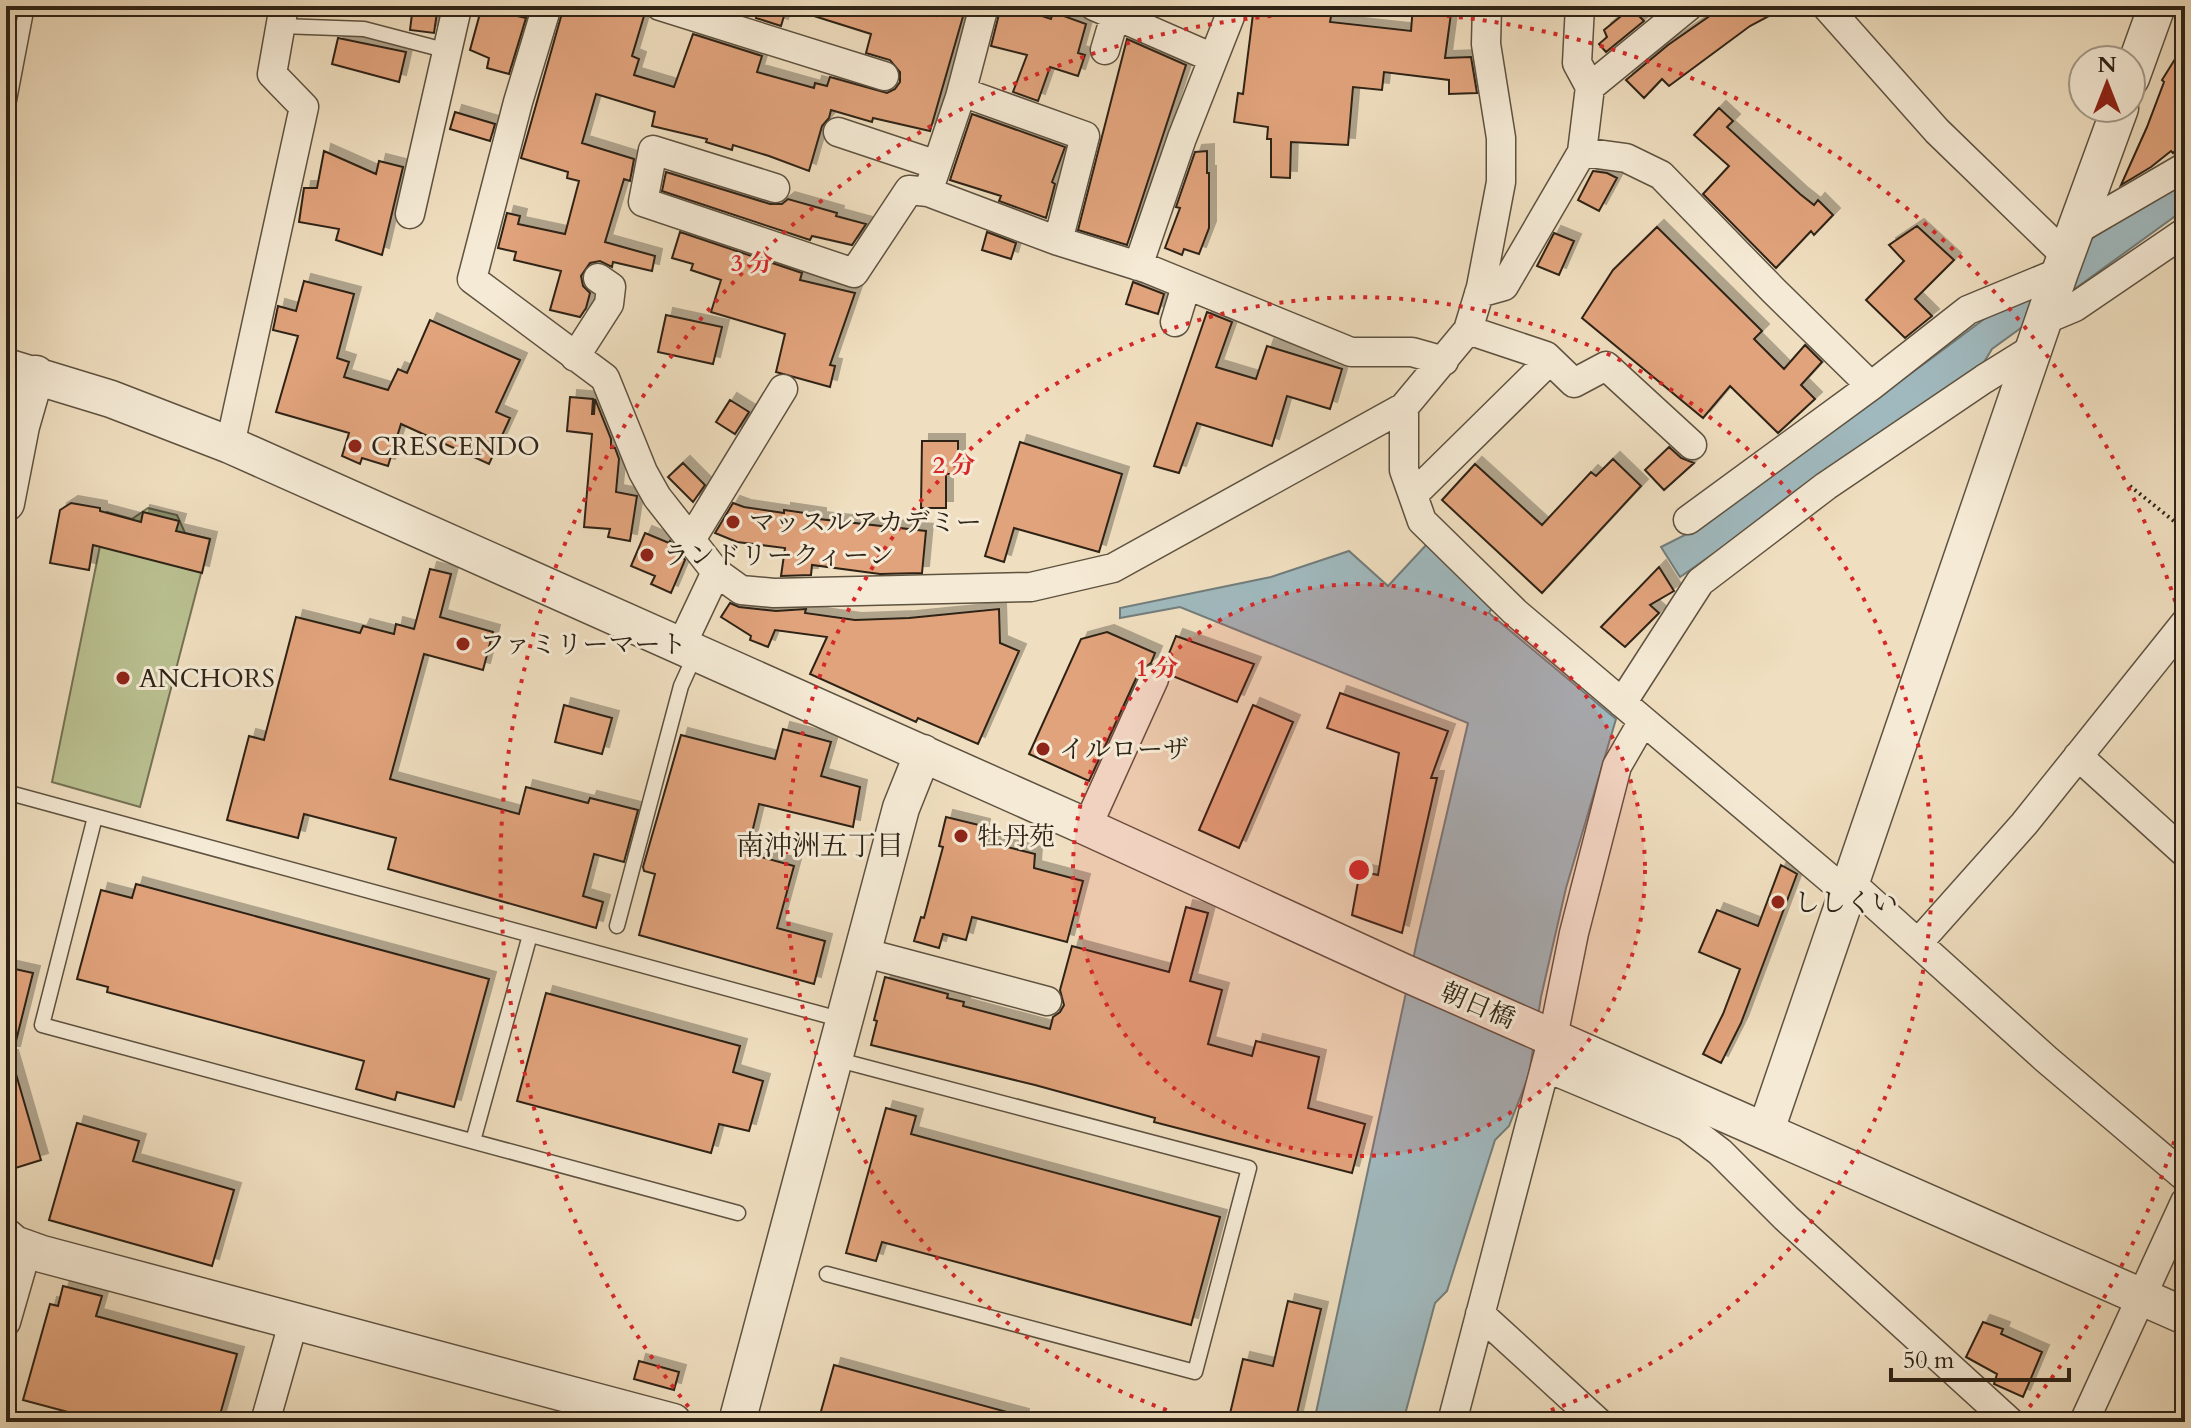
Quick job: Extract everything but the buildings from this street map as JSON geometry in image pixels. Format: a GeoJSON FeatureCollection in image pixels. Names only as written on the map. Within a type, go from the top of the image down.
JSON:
{"type":"FeatureCollection","features":[{"type":"Feature","properties":{"kind":"street"},"geometry":{"type":"LineString","coordinates":[[547,6],[518,102],[472,279],[605,378],[643,472],[657,497],[716,572],[741,590],[774,593],[1031,587],[1113,568],[1404,407],[1468,330],[1479,293],[1501,182],[1501,138],[1486,44],[1487,6]]}},
{"type":"Feature","properties":{"kind":"street"},"geometry":{"type":"LineString","coordinates":[[660,6],[884,76]]}},
{"type":"Feature","properties":{"kind":"street"},"geometry":{"type":"LineString","coordinates":[[928,192],[962,92],[984,6]]}},
{"type":"Feature","properties":{"kind":"street"},"geometry":{"type":"LineString","coordinates":[[1138,266],[1182,138],[1234,6]]}},
{"type":"Feature","properties":{"kind":"street"},"geometry":{"type":"LineString","coordinates":[[1479,293],[1504,286],[1582,152],[1590,87],[1577,63],[1580,6]]}},
{"type":"Feature","properties":{"kind":"street"},"geometry":{"type":"LineString","coordinates":[[1590,87],[1689,6]]}},
{"type":"Feature","properties":{"kind":"street"},"geometry":{"type":"LineString","coordinates":[[1826,6],[1937,131],[2067,253]]}},
{"type":"Feature","properties":{"kind":"street"},"geometry":{"type":"LineString","coordinates":[[2143,44],[2157,6]]}},
{"type":"Feature","properties":{"kind":"street"},"geometry":{"type":"LineString","coordinates":[[410,214],[457,8]]}},
{"type":"Feature","properties":{"kind":"street"},"geometry":{"type":"LineString","coordinates":[[1105,50],[1105,11],[1213,58]]}},
{"type":"Feature","properties":{"kind":"street"},"geometry":{"type":"LineString","coordinates":[[230,445],[304,107],[272,74],[282,16]]}},
{"type":"Feature","properties":{"kind":"street"},"geometry":{"type":"LineString","coordinates":[[962,92],[1085,136],[1058,241]]}},
{"type":"Feature","properties":{"kind":"street"},"geometry":{"type":"LineString","coordinates":[[1766,1130],[2114,124]]}},
{"type":"Feature","properties":{"kind":"street"},"geometry":{"type":"LineString","coordinates":[[838,132],[937,165]]}},
{"type":"Feature","properties":{"kind":"street"},"geometry":{"type":"LineString","coordinates":[[775,188],[653,150],[643,202],[854,273],[909,190],[928,192],[1058,241],[1138,266],[1351,352],[1412,352],[1444,361]]}},
{"type":"Feature","properties":{"kind":"street"},"geometry":{"type":"LineString","coordinates":[[1582,152],[1626,158],[1661,175],[1871,386]]}},
{"type":"Feature","properties":{"kind":"street"},"geometry":{"type":"LineString","coordinates":[[1688,520],[1871,386],[1968,310],[2067,253],[2185,167]]}},
{"type":"Feature","properties":{"kind":"street"},"geometry":{"type":"LineString","coordinates":[[1452,1422],[1549,1052],[1574,933],[1617,766],[1633,712],[1700,582],[1826,486],[1984,379],[2075,307],[2185,232]]}},
{"type":"Feature","properties":{"kind":"street"},"geometry":{"type":"LineString","coordinates":[[575,357],[609,304],[611,287],[598,278]]}},
{"type":"Feature","properties":{"kind":"street"},"geometry":{"type":"LineString","coordinates":[[1175,322],[1186,286]]}},
{"type":"Feature","properties":{"kind":"street"},"geometry":{"type":"LineString","coordinates":[[1468,330],[1546,356],[1574,383],[1606,366],[1692,445]]}},
{"type":"Feature","properties":{"kind":"street"},"geometry":{"type":"LineString","coordinates":[[1413,495],[1550,360]]}},
{"type":"Feature","properties":{"kind":"street"},"geometry":{"type":"LineString","coordinates":[[6,503],[21,426],[21,370]]}},
{"type":"Feature","properties":{"kind":"street","name":"朝日橋"},"geometry":{"type":"LineString","coordinates":[[21,370],[156,415],[230,445],[923,753],[1403,972],[1549,1052],[1766,1130],[2185,1316]]}},
{"type":"Feature","properties":{"kind":"street"},"geometry":{"type":"LineString","coordinates":[[692,538],[783,389]]}},
{"type":"Feature","properties":{"kind":"street"},"geometry":{"type":"LineString","coordinates":[[1404,407],[1404,470],[1422,521],[1516,613],[1918,943],[2046,1059],[2185,1177]]}},
{"type":"Feature","properties":{"kind":"street"},"geometry":{"type":"LineString","coordinates":[[688,649],[716,572]]}},
{"type":"Feature","properties":{"kind":"street"},"geometry":{"type":"LineString","coordinates":[[1918,943],[2024,824],[2185,623]]}},
{"type":"Feature","properties":{"kind":"street"},"geometry":{"type":"LineString","coordinates":[[1087,827],[1154,679]]}},
{"type":"Feature","properties":{"kind":"street"},"geometry":{"type":"LineString","coordinates":[[737,1422],[901,808],[923,753]]}},
{"type":"Feature","properties":{"kind":"street"},"geometry":{"type":"LineString","coordinates":[[2078,756],[2185,853]]}},
{"type":"Feature","properties":{"kind":"street"},"geometry":{"type":"LineString","coordinates":[[862,952],[1047,1001]]}},
{"type":"Feature","properties":{"kind":"street"},"geometry":{"type":"LineString","coordinates":[[1549,1052],[1686,1126],[1720,1152],[1786,1218],[2010,1422]]}},
{"type":"Feature","properties":{"kind":"street"},"geometry":{"type":"LineString","coordinates":[[2084,1422],[2185,1202]]}},
{"type":"Feature","properties":{"kind":"street"},"geometry":{"type":"LineString","coordinates":[[6,1322],[16,1243],[673,1422]]}},
{"type":"Feature","properties":{"kind":"street"},"geometry":{"type":"LineString","coordinates":[[1480,1314],[1598,1422]]}},
{"type":"Feature","properties":{"kind":"street"},"geometry":{"type":"LineString","coordinates":[[265,1422],[294,1320]]}},
{"type":"Feature","properties":{"kind":"lane"},"geometry":{"type":"LineString","coordinates":[[6,116],[27,6]]}},
{"type":"Feature","properties":{"kind":"lane"},"geometry":{"type":"LineString","coordinates":[[282,16],[364,29],[448,51]]}},
{"type":"Feature","properties":{"kind":"lane"},"geometry":{"type":"LineString","coordinates":[[617,926],[681,686],[688,649]]}},
{"type":"Feature","properties":{"kind":"lane"},"geometry":{"type":"LineString","coordinates":[[6,792],[845,1021]]}},
{"type":"Feature","properties":{"kind":"lane"},"geometry":{"type":"LineString","coordinates":[[95,817],[42,1025],[738,1213]]}},
{"type":"Feature","properties":{"kind":"lane"},"geometry":{"type":"LineString","coordinates":[[473,1141],[530,935]]}},
{"type":"Feature","properties":{"kind":"lane"},"geometry":{"type":"LineString","coordinates":[[827,1274],[1195,1372],[1249,1168],[835,1059]]}},
{"type":"Feature","properties":{"kind":"path"},"geometry":{"type":"LineString","coordinates":[[2130,486],[2185,530]]}},
{"type":"Feature","properties":{"kind":"green space","name":"ANCHORS"},"geometry":{"type":"Polygon","coordinates":[[[148,508],[177,515],[185,533],[210,539],[140,807],[52,782],[107,512],[132,519],[148,508]]]}},
{"type":"Feature","properties":{"kind":"water"},"geometry":{"type":"Polygon","coordinates":[[[2185,180],[2185,209],[1992,349],[1981,367],[1680,577],[1661,547],[1693,531],[2094,237],[2185,180]]]}},
{"type":"Feature","properties":{"kind":"water"},"geometry":{"type":"Polygon","coordinates":[[[1428,543],[1495,603],[1489,613],[1616,719],[1566,888],[1541,997],[1529,1075],[1509,1126],[1495,1140],[1447,1291],[1435,1303],[1403,1422],[1314,1422],[1417,941],[1468,723],[1180,607],[1120,618],[1120,608],[1271,577],[1349,551],[1388,586],[1428,543]]]}},
{"type":"Feature","properties":{"kind":"place","name":"CRESCENDO"},"geometry":{"type":"Point","coordinates":[355,446]}},
{"type":"Feature","properties":{"kind":"place","name":"マッスルアカデミー"},"geometry":{"type":"Point","coordinates":[733,522]}},
{"type":"Feature","properties":{"kind":"place","name":"ランドリークィーン"},"geometry":{"type":"Point","coordinates":[647,555]}},
{"type":"Feature","properties":{"kind":"place","name":"ファミリーマート"},"geometry":{"type":"Point","coordinates":[463,644]}},
{"type":"Feature","properties":{"kind":"place","name":"ANCHORS"},"geometry":{"type":"Point","coordinates":[123,678]}},
{"type":"Feature","properties":{"kind":"place","name":"イルローザ"},"geometry":{"type":"Point","coordinates":[1043,749]}},
{"type":"Feature","properties":{"kind":"place","name":"牡丹苑"},"geometry":{"type":"Point","coordinates":[961,836]}},
{"type":"Feature","properties":{"kind":"place","name":"ししくい"},"geometry":{"type":"Point","coordinates":[1778,902]}},
{"type":"Feature","properties":{"kind":"district","name":"南沖洲五丁目"},"geometry":{"type":"Point","coordinates":[820,845]}}]}
